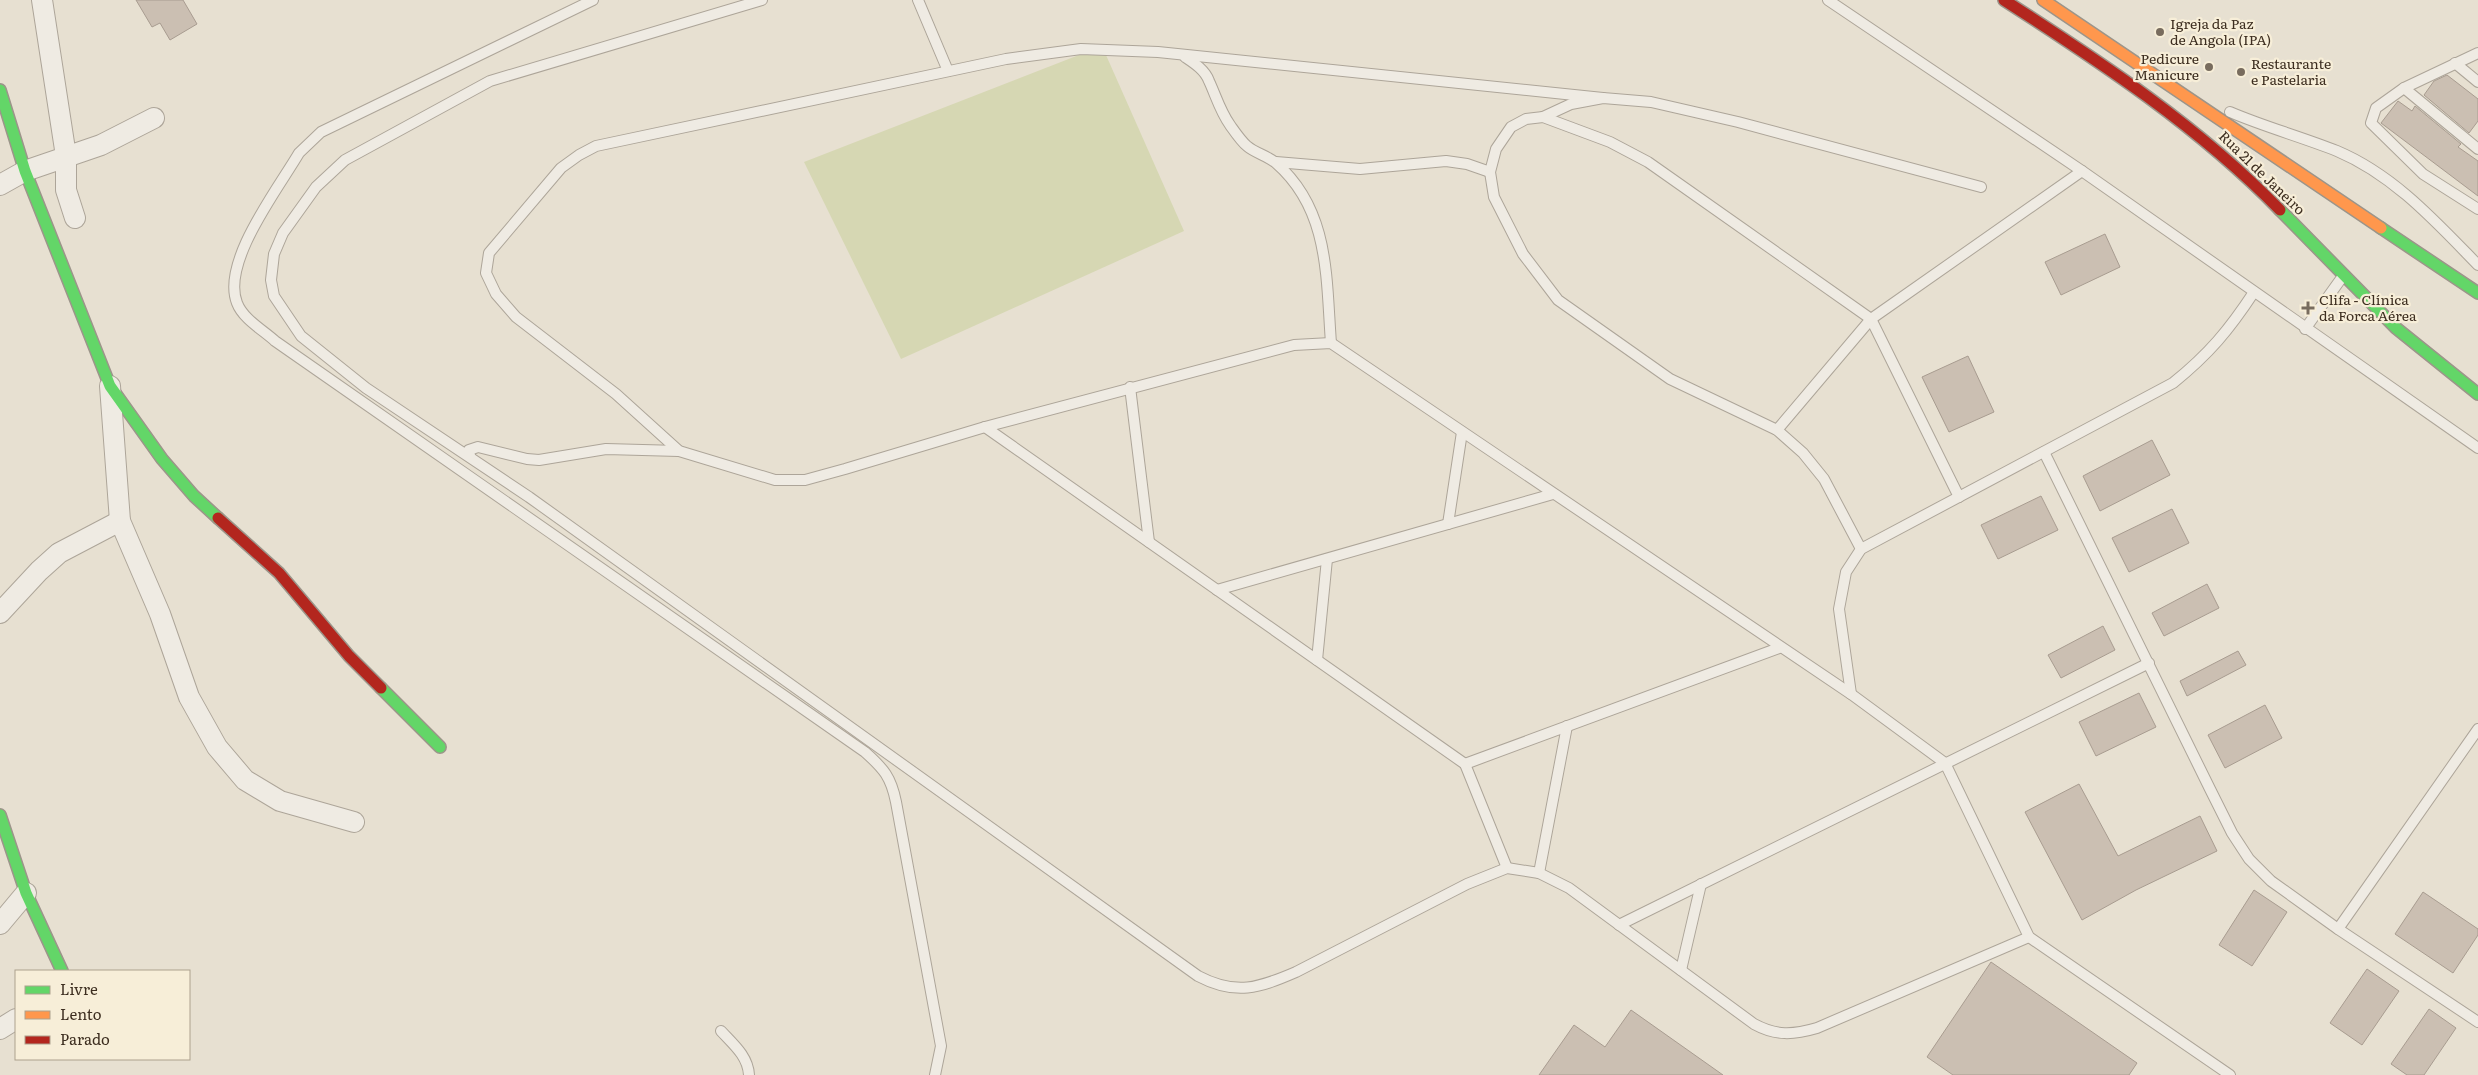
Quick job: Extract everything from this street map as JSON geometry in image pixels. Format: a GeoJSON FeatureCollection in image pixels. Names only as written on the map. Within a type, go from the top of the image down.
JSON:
{"type":"FeatureCollection","features":[{"type":"Feature","properties":{"kind":"main road","name":"Rua 21 de Janeiro"},"geometry":{"type":"LineString","coordinates":[[2004,0],[2176,116],[2238,169],[2372,304],[2429,357],[2478,394]]}},
{"type":"Feature","properties":{"kind":"main road","name":"Rua 21 de Janeiro"},"geometry":{"type":"LineString","coordinates":[[2043,0],[2478,293]]}},
{"type":"Feature","properties":{"kind":"main road"},"geometry":{"type":"LineString","coordinates":[[0,90],[25,171],[110,386],[162,459],[194,496],[279,573],[349,656],[440,747]]}},
{"type":"Feature","properties":{"kind":"main road"},"geometry":{"type":"LineString","coordinates":[[2405,245],[2478,302]]}},
{"type":"Feature","properties":{"kind":"main road"},"geometry":{"type":"LineString","coordinates":[[2372,304],[2478,383]]}},
{"type":"Feature","properties":{"kind":"main road"},"geometry":{"type":"LineString","coordinates":[[0,815],[26,893],[62,970]]}},
{"type":"Feature","properties":{"kind":"street"},"geometry":{"type":"LineString","coordinates":[[42,0],[66,156],[66,190],[76,218]]}},
{"type":"Feature","properties":{"kind":"street"},"geometry":{"type":"LineString","coordinates":[[0,185],[25,171],[101,145],[154,118]]}},
{"type":"Feature","properties":{"kind":"street"},"geometry":{"type":"LineString","coordinates":[[110,386],[120,521],[160,614],[189,697],[217,747],[245,780],[280,801],[354,822]]}},
{"type":"Feature","properties":{"kind":"street"},"geometry":{"type":"LineString","coordinates":[[0,613],[39,571],[59,553],[120,521]]}},
{"type":"Feature","properties":{"kind":"street"},"geometry":{"type":"LineString","coordinates":[[0,924],[26,893]]}},
{"type":"Feature","properties":{"kind":"street"},"geometry":{"type":"LineString","coordinates":[[0,1029],[15,1020]]}},
{"type":"Feature","properties":{"kind":"lane"},"geometry":{"type":"LineString","coordinates":[[593,0],[321,132],[309,141],[299,153],[245,243],[235,267],[234,284],[237,302],[250,319],[275,340],[865,752],[884,769],[893,786],[941,1046],[935,1075]]}},
{"type":"Feature","properties":{"kind":"lane"},"geometry":{"type":"LineString","coordinates":[[762,0],[490,82],[345,160],[316,187],[283,233],[274,254],[271,280],[274,296],[301,336],[366,388],[470,456],[1198,976],[1218,987],[1235,989],[1268,984],[1296,972],[1467,884],[1507,868],[1539,873],[1569,888],[1754,1024],[1765,1030],[1786,1035],[1817,1028],[2029,937]]}},
{"type":"Feature","properties":{"kind":"lane"},"geometry":{"type":"LineString","coordinates":[[918,0],[948,71]]}},
{"type":"Feature","properties":{"kind":"lane"},"geometry":{"type":"LineString","coordinates":[[1828,0],[2082,171],[2478,448]]}},
{"type":"Feature","properties":{"kind":"lane"},"geometry":{"type":"LineString","coordinates":[[679,451],[616,394],[516,317],[496,294],[486,273],[489,253],[561,168],[596,146],[1006,59],[1081,49],[1158,52],[1651,102],[1738,122],[1981,187]]}},
{"type":"Feature","properties":{"kind":"lane"},"geometry":{"type":"LineString","coordinates":[[2478,53],[2404,88],[2376,108],[2371,123],[2423,174],[2478,209]]}},
{"type":"Feature","properties":{"kind":"lane"},"geometry":{"type":"LineString","coordinates":[[1184,56],[1199,67],[1209,80],[1215,99],[1230,125],[1247,146],[1276,162],[1304,194],[1319,228],[1324,254],[1331,343]]}},
{"type":"Feature","properties":{"kind":"lane"},"geometry":{"type":"LineString","coordinates":[[2455,63],[2478,82]]}},
{"type":"Feature","properties":{"kind":"lane"},"geometry":{"type":"LineString","coordinates":[[2404,88],[2478,150]]}},
{"type":"Feature","properties":{"kind":"lane"},"geometry":{"type":"LineString","coordinates":[[2186,95],[2268,128],[2337,151],[2356,161],[2430,214],[2478,265]]}},
{"type":"Feature","properties":{"kind":"lane"},"geometry":{"type":"LineString","coordinates":[[1603,98],[1571,104],[1543,117],[1526,119],[1511,127],[1496,149],[1490,172],[1494,197],[1524,254],[1558,300],[1670,379],[1777,430],[1803,453],[1824,479],[1862,549]]}},
{"type":"Feature","properties":{"kind":"lane"},"geometry":{"type":"LineString","coordinates":[[1543,117],[1610,142],[1648,162],[1871,320],[1959,497]]}},
{"type":"Feature","properties":{"kind":"lane"},"geometry":{"type":"LineString","coordinates":[[1276,162],[1360,169],[1446,161],[1467,164],[1490,172]]}},
{"type":"Feature","properties":{"kind":"lane"},"geometry":{"type":"LineString","coordinates":[[1777,430],[1871,320],[2082,171]]}},
{"type":"Feature","properties":{"kind":"lane"},"geometry":{"type":"LineString","coordinates":[[2305,328],[2343,275]]}},
{"type":"Feature","properties":{"kind":"lane"},"geometry":{"type":"LineString","coordinates":[[1851,694],[1839,609],[1846,572],[1862,549],[2173,383],[2214,347],[2230,329],[2254,292]]}},
{"type":"Feature","properties":{"kind":"lane"},"geometry":{"type":"LineString","coordinates":[[470,456],[469,450],[478,447],[527,459],[540,460],[606,450],[679,451],[775,480],[805,480],[1130,387],[1294,345],[1331,343],[1779,648],[1851,694],[1946,763],[2029,937],[2230,1075]]}},
{"type":"Feature","properties":{"kind":"lane"},"geometry":{"type":"LineString","coordinates":[[1130,387],[1149,542]]}},
{"type":"Feature","properties":{"kind":"lane"},"geometry":{"type":"LineString","coordinates":[[986,427],[1465,764],[1507,868]]}},
{"type":"Feature","properties":{"kind":"lane"},"geometry":{"type":"LineString","coordinates":[[1448,524],[1462,432]]}},
{"type":"Feature","properties":{"kind":"lane"},"geometry":{"type":"LineString","coordinates":[[2044,452],[2232,834],[2249,859],[2271,881],[2338,929],[2478,1022]]}},
{"type":"Feature","properties":{"kind":"lane"},"geometry":{"type":"LineString","coordinates":[[1217,590],[1553,494]]}},
{"type":"Feature","properties":{"kind":"lane"},"geometry":{"type":"LineString","coordinates":[[1316,660],[1327,559]]}},
{"type":"Feature","properties":{"kind":"lane"},"geometry":{"type":"LineString","coordinates":[[1465,764],[1779,648]]}},
{"type":"Feature","properties":{"kind":"lane"},"geometry":{"type":"LineString","coordinates":[[1619,925],[2149,663]]}},
{"type":"Feature","properties":{"kind":"lane"},"geometry":{"type":"LineString","coordinates":[[1539,873],[1567,726]]}},
{"type":"Feature","properties":{"kind":"lane"},"geometry":{"type":"LineString","coordinates":[[2338,929],[2478,729]]}},
{"type":"Feature","properties":{"kind":"lane"},"geometry":{"type":"LineString","coordinates":[[1681,970],[1701,884]]}},
{"type":"Feature","properties":{"kind":"lane"},"geometry":{"type":"LineString","coordinates":[[721,1031],[739,1050],[749,1066],[749,1075]]}},
{"type":"Feature","properties":{"kind":"green space"},"geometry":{"type":"Polygon","coordinates":[[[1102,46],[1184,231],[901,359],[804,162],[1102,46]]]}},
{"type":"Feature","properties":{"kind":"building"},"geometry":{"type":"Polygon","coordinates":[[[136,0],[183,0],[197,24],[170,40],[160,23],[152,27],[136,0]]]}},
{"type":"Feature","properties":{"kind":"building"},"geometry":{"type":"Polygon","coordinates":[[[2447,75],[2478,99],[2478,121],[2469,133],[2424,95],[2434,81],[2447,75]]]}},
{"type":"Feature","properties":{"kind":"building"},"geometry":{"type":"Polygon","coordinates":[[[2398,101],[2412,111],[2415,106],[2461,144],[2458,147],[2478,161],[2478,196],[2381,123],[2398,101]]]}},
{"type":"Feature","properties":{"kind":"building"},"geometry":{"type":"Polygon","coordinates":[[[2105,234],[2120,267],[2061,295],[2045,262],[2105,234]]]}},
{"type":"Feature","properties":{"kind":"building"},"geometry":{"type":"Polygon","coordinates":[[[1968,356],[1994,412],[1949,432],[1922,377],[1968,356]]]}},
{"type":"Feature","properties":{"kind":"building"},"geometry":{"type":"Polygon","coordinates":[[[2152,440],[2170,475],[2100,511],[2083,476],[2152,440]]]}},
{"type":"Feature","properties":{"kind":"building"},"geometry":{"type":"Polygon","coordinates":[[[2041,496],[2058,530],[1998,559],[1981,525],[2041,496]]]}},
{"type":"Feature","properties":{"kind":"building"},"geometry":{"type":"Polygon","coordinates":[[[2172,509],[2189,543],[2129,572],[2112,538],[2172,509]]]}},
{"type":"Feature","properties":{"kind":"building"},"geometry":{"type":"Polygon","coordinates":[[[2207,584],[2219,608],[2164,636],[2152,613],[2207,584]]]}},
{"type":"Feature","properties":{"kind":"building"},"geometry":{"type":"Polygon","coordinates":[[[2103,626],[2115,650],[2061,678],[2048,655],[2103,626]]]}},
{"type":"Feature","properties":{"kind":"building"},"geometry":{"type":"Polygon","coordinates":[[[2238,651],[2246,665],[2187,696],[2180,681],[2238,651]]]}},
{"type":"Feature","properties":{"kind":"building"},"geometry":{"type":"Polygon","coordinates":[[[2139,693],[2156,727],[2096,756],[2079,722],[2139,693]]]}},
{"type":"Feature","properties":{"kind":"building"},"geometry":{"type":"Polygon","coordinates":[[[2265,705],[2282,738],[2225,768],[2208,735],[2265,705]]]}},
{"type":"Feature","properties":{"kind":"building"},"geometry":{"type":"Polygon","coordinates":[[[2079,784],[2118,856],[2200,816],[2217,851],[2136,890],[2082,920],[2025,812],[2079,784]]]}},
{"type":"Feature","properties":{"kind":"building"},"geometry":{"type":"Polygon","coordinates":[[[2254,890],[2287,912],[2252,966],[2219,945],[2254,890]]]}},
{"type":"Feature","properties":{"kind":"building"},"geometry":{"type":"Polygon","coordinates":[[[2423,892],[2478,929],[2478,935],[2453,973],[2395,934],[2423,892]]]}},
{"type":"Feature","properties":{"kind":"building"},"geometry":{"type":"Polygon","coordinates":[[[1991,962],[2137,1063],[2129,1075],[1953,1075],[1927,1057],[1991,962]]]}},
{"type":"Feature","properties":{"kind":"building"},"geometry":{"type":"Polygon","coordinates":[[[2367,969],[2399,991],[2362,1045],[2330,1023],[2367,969]]]}},
{"type":"Feature","properties":{"kind":"building"},"geometry":{"type":"Polygon","coordinates":[[[2429,1009],[2456,1028],[2424,1075],[2407,1075],[2391,1064],[2429,1009]]]}},
{"type":"Feature","properties":{"kind":"building"},"geometry":{"type":"Polygon","coordinates":[[[1631,1010],[1723,1075],[1539,1075],[1574,1025],[1605,1047],[1631,1010]]]}},
{"type":"Feature","properties":{"kind":"traffic: fast"},"geometry":{"type":"LineString","coordinates":[[0,90],[25,171],[110,386],[162,459],[194,496],[218,518]]}},
{"type":"Feature","properties":{"kind":"traffic: fast"},"geometry":{"type":"LineString","coordinates":[[2280,210],[2396,328],[2478,394]]}},
{"type":"Feature","properties":{"kind":"traffic: fast"},"geometry":{"type":"LineString","coordinates":[[2381,228],[2478,293]]}},
{"type":"Feature","properties":{"kind":"traffic: fast"},"geometry":{"type":"LineString","coordinates":[[381,688],[440,747]]}},
{"type":"Feature","properties":{"kind":"traffic: fast"},"geometry":{"type":"LineString","coordinates":[[0,815],[26,893],[62,970]]}},
{"type":"Feature","properties":{"kind":"traffic: slow"},"geometry":{"type":"LineString","coordinates":[[2043,0],[2381,228]]}},
{"type":"Feature","properties":{"kind":"traffic: jam"},"geometry":{"type":"LineString","coordinates":[[2004,0],[2148,97],[2249,179],[2280,210]]}},
{"type":"Feature","properties":{"kind":"traffic: jam"},"geometry":{"type":"LineString","coordinates":[[218,518],[279,573],[349,656],[381,688]]}},
{"type":"Feature","properties":{"kind":"place","name":"Igreja da Paz de Angola (IPA)"},"geometry":{"type":"Point","coordinates":[2160,32]}},
{"type":"Feature","properties":{"kind":"place","name":"Pedicure Manicure"},"geometry":{"type":"Point","coordinates":[2209,67]}},
{"type":"Feature","properties":{"kind":"place","name":"Restaurante e Pastelaria"},"geometry":{"type":"Point","coordinates":[2241,72]}},
{"type":"Feature","properties":{"kind":"place","name":"Clifa - Clínica da Forca Aérea"},"geometry":{"type":"Point","coordinates":[2308,308]}}]}
